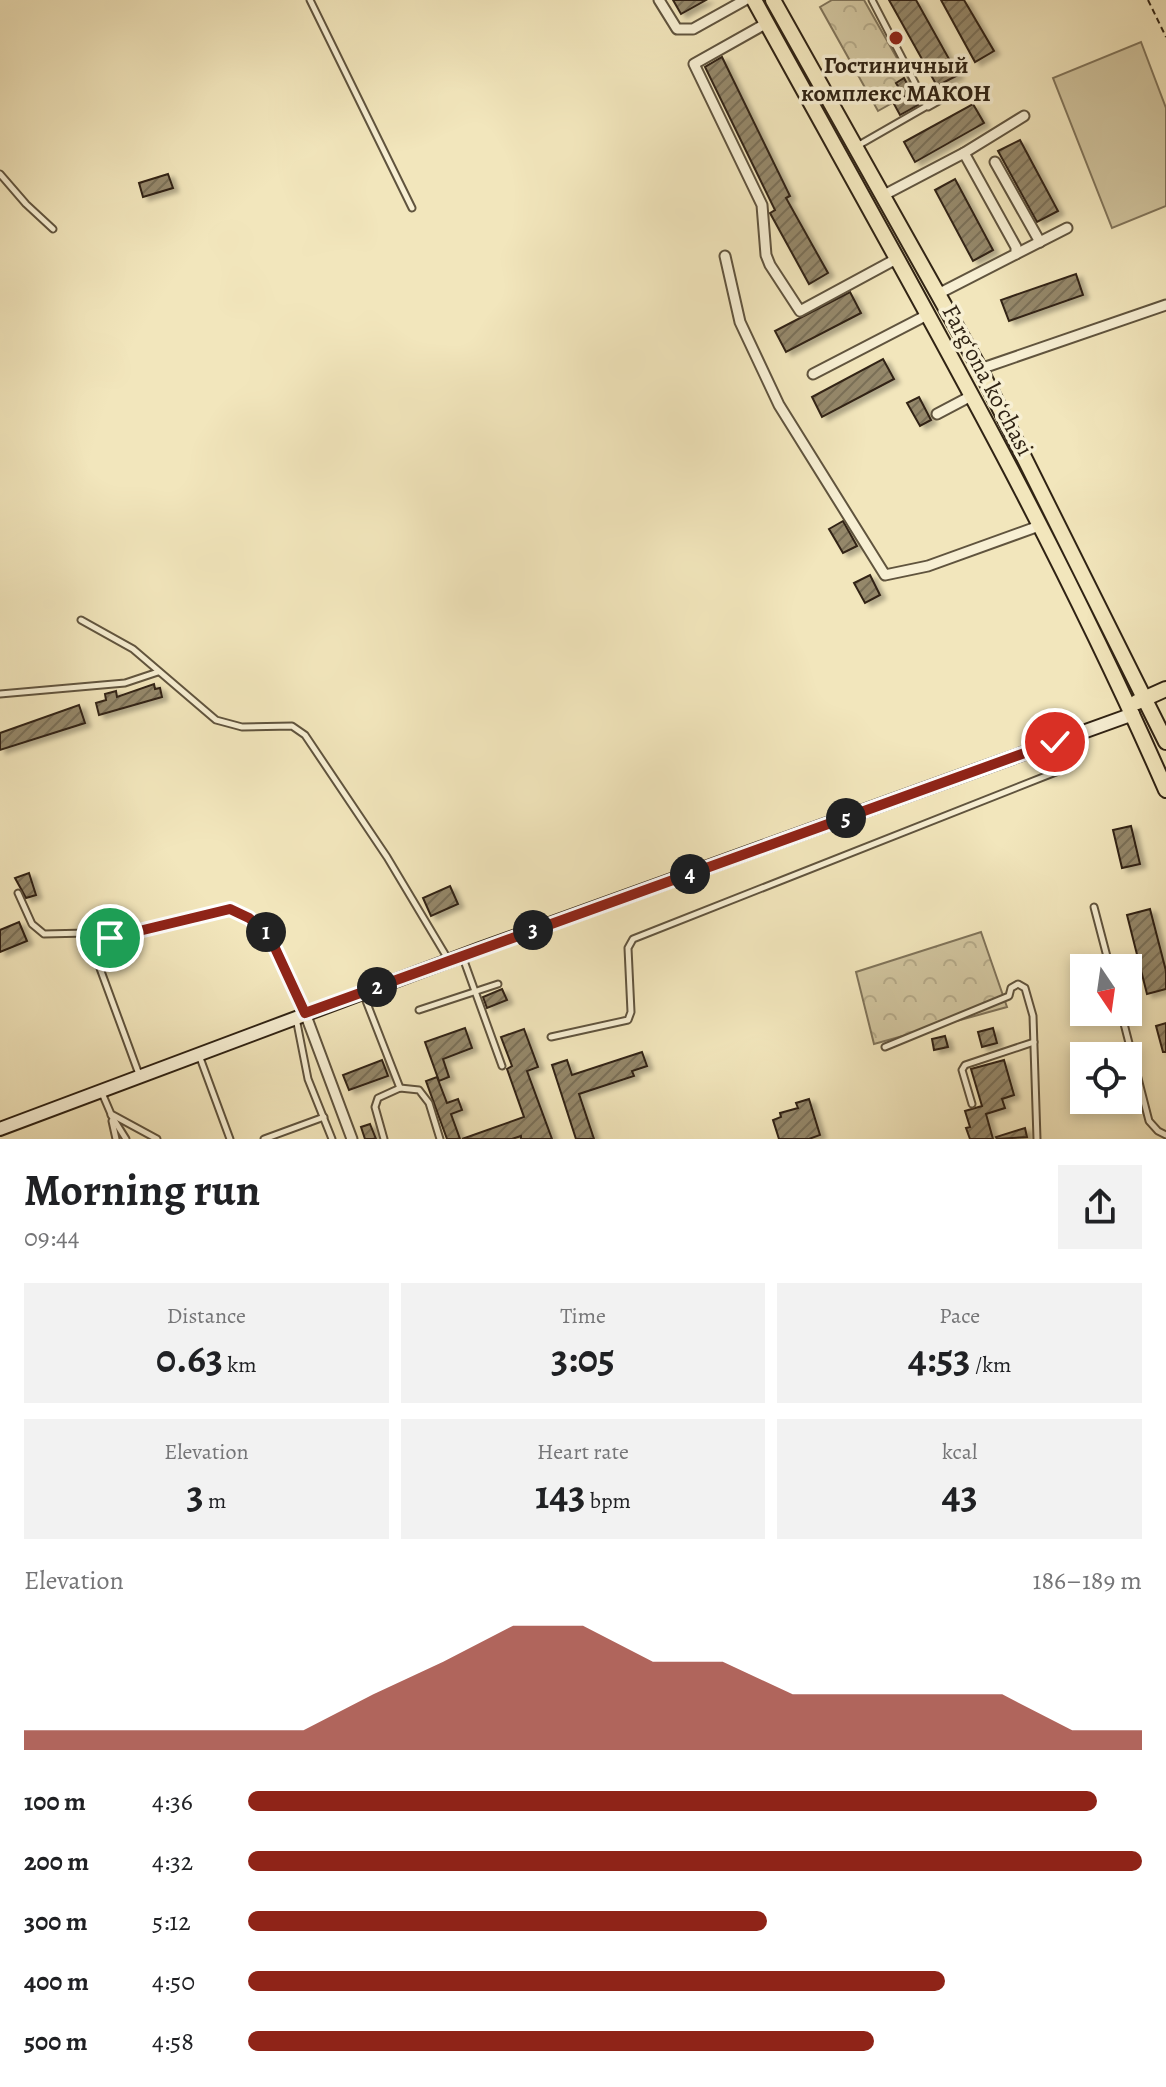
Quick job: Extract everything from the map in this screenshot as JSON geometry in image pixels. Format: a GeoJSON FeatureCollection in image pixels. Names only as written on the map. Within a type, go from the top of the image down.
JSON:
{"type":"FeatureCollection","features":[{"type":"Feature","properties":{"kind":"main road","name":"Fargʻona koʻchasi"},"geometry":{"type":"LineString","coordinates":[[754,0],[973,395],[1131,710],[1166,790]]}},
{"type":"Feature","properties":{"kind":"main road","name":"Fargʻona koʻchasi"},"geometry":{"type":"LineString","coordinates":[[773,0],[980,369],[1166,742]]}},
{"type":"Feature","properties":{"kind":"main road"},"geometry":{"type":"LineString","coordinates":[[0,1129],[300,1014],[968,775],[1097,726],[1148,703],[1166,689]]}},
{"type":"Feature","properties":{"kind":"main road"},"geometry":{"type":"LineString","coordinates":[[1148,703],[1166,701]]}},
{"type":"Feature","properties":{"kind":"street"},"geometry":{"type":"LineString","coordinates":[[659,0],[677,29],[685,31],[745,0]]}},
{"type":"Feature","properties":{"kind":"street"},"geometry":{"type":"LineString","coordinates":[[767,23],[694,64],[762,205],[766,255],[770,265],[800,311],[898,258]]}},
{"type":"Feature","properties":{"kind":"street"},"geometry":{"type":"LineString","coordinates":[[884,195],[964,153],[1024,116]]}},
{"type":"Feature","properties":{"kind":"street"},"geometry":{"type":"LineString","coordinates":[[964,153],[1016,247],[1016,254]]}},
{"type":"Feature","properties":{"kind":"street"},"geometry":{"type":"LineString","coordinates":[[995,162],[1040,242]]}},
{"type":"Feature","properties":{"kind":"street"},"geometry":{"type":"LineString","coordinates":[[938,294],[1067,228]]}},
{"type":"Feature","properties":{"kind":"street"},"geometry":{"type":"LineString","coordinates":[[725,256],[740,322],[779,405],[885,575],[928,566],[1039,526]]}},
{"type":"Feature","properties":{"kind":"street"},"geometry":{"type":"LineString","coordinates":[[980,369],[1166,305]]}},
{"type":"Feature","properties":{"kind":"street"},"geometry":{"type":"LineString","coordinates":[[813,374],[929,314]]}},
{"type":"Feature","properties":{"kind":"street"},"geometry":{"type":"LineString","coordinates":[[937,414],[973,395]]}},
{"type":"Feature","properties":{"kind":"street"},"geometry":{"type":"LineString","coordinates":[[300,1014],[352,1139]]}},
{"type":"Feature","properties":{"kind":"lane"},"geometry":{"type":"LineString","coordinates":[[310,0],[412,208]]}},
{"type":"Feature","properties":{"kind":"lane"},"geometry":{"type":"LineString","coordinates":[[872,0],[927,108]]}},
{"type":"Feature","properties":{"kind":"lane"},"geometry":{"type":"LineString","coordinates":[[856,146],[960,89]]}},
{"type":"Feature","properties":{"kind":"lane"},"geometry":{"type":"LineString","coordinates":[[0,174],[53,229]]}},
{"type":"Feature","properties":{"kind":"lane"},"geometry":{"type":"LineString","coordinates":[[81,620],[133,649],[216,720],[242,727],[292,726],[305,735],[387,857],[448,960]]}},
{"type":"Feature","properties":{"kind":"lane"},"geometry":{"type":"LineString","coordinates":[[0,694],[125,683],[158,672]]}},
{"type":"Feature","properties":{"kind":"lane"},"geometry":{"type":"LineString","coordinates":[[551,1037],[628,1020],[631,1012],[628,948],[633,939],[1061,770],[1063,765],[1055,742]]}},
{"type":"Feature","properties":{"kind":"lane"},"geometry":{"type":"LineString","coordinates":[[18,893],[32,924],[44,934],[87,933],[140,1077]]}},
{"type":"Feature","properties":{"kind":"lane"},"geometry":{"type":"LineString","coordinates":[[1094,907],[1106,954]]}},
{"type":"Feature","properties":{"kind":"lane"},"geometry":{"type":"LineString","coordinates":[[110,938],[230,909],[249,918],[269,935],[300,1014],[308,1079],[332,1139]]}},
{"type":"Feature","properties":{"kind":"lane"},"geometry":{"type":"LineString","coordinates":[[463,955],[502,1066]]}},
{"type":"Feature","properties":{"kind":"lane"},"geometry":{"type":"LineString","coordinates":[[419,1010],[498,984]]}},
{"type":"Feature","properties":{"kind":"lane"},"geometry":{"type":"LineString","coordinates":[[885,1047],[1009,996],[1011,988],[1018,984],[1025,988],[1033,1016],[1037,1139]]}},
{"type":"Feature","properties":{"kind":"lane"},"geometry":{"type":"LineString","coordinates":[[363,992],[400,1088]]}},
{"type":"Feature","properties":{"kind":"lane"},"geometry":{"type":"LineString","coordinates":[[1125,1026],[1149,1121],[1166,1135]]}},
{"type":"Feature","properties":{"kind":"lane"},"geometry":{"type":"LineString","coordinates":[[972,1104],[962,1070],[965,1065],[1034,1042]]}},
{"type":"Feature","properties":{"kind":"lane"},"geometry":{"type":"LineString","coordinates":[[198,1054],[230,1139]]}},
{"type":"Feature","properties":{"kind":"lane"},"geometry":{"type":"LineString","coordinates":[[384,1139],[375,1107],[378,1098],[400,1088],[419,1090],[429,1103],[440,1139]]}},
{"type":"Feature","properties":{"kind":"lane"},"geometry":{"type":"LineString","coordinates":[[102,1092],[126,1139]]}},
{"type":"Feature","properties":{"kind":"lane"},"geometry":{"type":"LineString","coordinates":[[111,1114],[116,1139]]}},
{"type":"Feature","properties":{"kind":"lane"},"geometry":{"type":"LineString","coordinates":[[111,1114],[157,1139]]}},
{"type":"Feature","properties":{"kind":"lane"},"geometry":{"type":"LineString","coordinates":[[264,1139],[324,1117]]}},
{"type":"Feature","properties":{"kind":"path"},"geometry":{"type":"LineString","coordinates":[[1148,0],[1166,37]]}},
{"type":"Feature","properties":{"kind":"green space"},"geometry":{"type":"Polygon","coordinates":[[[832,0],[864,0],[915,90],[878,111],[820,7],[832,0]]]}},
{"type":"Feature","properties":{"kind":"green space"},"geometry":{"type":"Polygon","coordinates":[[[1141,42],[1166,108],[1166,206],[1112,228],[1053,78],[1141,42]]]}},
{"type":"Feature","properties":{"kind":"green space"},"geometry":{"type":"Polygon","coordinates":[[[981,932],[1007,1007],[874,1044],[856,972],[981,932]]]}},
{"type":"Feature","properties":{"kind":"building"},"geometry":{"type":"Polygon","coordinates":[[[673,0],[706,0],[681,14],[673,0]]]}},
{"type":"Feature","properties":{"kind":"building"},"geometry":{"type":"Polygon","coordinates":[[[889,0],[916,0],[958,75],[937,86],[889,0]]]}},
{"type":"Feature","properties":{"kind":"building"},"geometry":{"type":"Polygon","coordinates":[[[941,0],[964,0],[994,51],[975,62],[941,0]]]}},
{"type":"Feature","properties":{"kind":"building"},"geometry":{"type":"Polygon","coordinates":[[[722,57],[790,196],[786,198],[828,273],[809,284],[770,213],[775,210],[705,67],[722,57]]]}},
{"type":"Feature","properties":{"kind":"building"},"geometry":{"type":"Polygon","coordinates":[[[904,78],[918,105],[900,115],[894,104],[905,98],[896,83],[904,78]]]}},
{"type":"Feature","properties":{"kind":"building"},"geometry":{"type":"Polygon","coordinates":[[[973,104],[984,123],[915,162],[904,142],[973,104]]]}},
{"type":"Feature","properties":{"kind":"building"},"geometry":{"type":"Polygon","coordinates":[[[1020,140],[1058,211],[1037,222],[998,151],[1020,140]]]}},
{"type":"Feature","properties":{"kind":"building"},"geometry":{"type":"Polygon","coordinates":[[[168,174],[173,188],[143,197],[139,183],[168,174]]]}},
{"type":"Feature","properties":{"kind":"building"},"geometry":{"type":"Polygon","coordinates":[[[955,179],[993,250],[973,261],[935,190],[955,179]]]}},
{"type":"Feature","properties":{"kind":"building"},"geometry":{"type":"Polygon","coordinates":[[[1076,274],[1083,295],[1009,321],[1001,300],[1076,274]]]}},
{"type":"Feature","properties":{"kind":"building"},"geometry":{"type":"Polygon","coordinates":[[[850,292],[861,313],[786,352],[775,331],[850,292]]]}},
{"type":"Feature","properties":{"kind":"building"},"geometry":{"type":"Polygon","coordinates":[[[883,359],[894,379],[822,417],[812,397],[883,359]]]}},
{"type":"Feature","properties":{"kind":"building"},"geometry":{"type":"Polygon","coordinates":[[[919,397],[931,420],[920,426],[907,403],[919,397]]]}},
{"type":"Feature","properties":{"kind":"building"},"geometry":{"type":"Polygon","coordinates":[[[843,521],[857,546],[843,553],[829,529],[843,521]]]}},
{"type":"Feature","properties":{"kind":"building"},"geometry":{"type":"Polygon","coordinates":[[[870,575],[880,595],[865,603],[854,583],[870,575]]]}},
{"type":"Feature","properties":{"kind":"building"},"geometry":{"type":"Polygon","coordinates":[[[154,684],[155,689],[160,688],[162,697],[99,715],[96,703],[106,700],[105,694],[116,691],[117,697],[154,684]]]}},
{"type":"Feature","properties":{"kind":"building"},"geometry":{"type":"Polygon","coordinates":[[[79,705],[85,723],[0,750],[0,733],[79,705]]]}},
{"type":"Feature","properties":{"kind":"building"},"geometry":{"type":"Polygon","coordinates":[[[1131,826],[1140,864],[1122,868],[1113,830],[1131,826]]]}},
{"type":"Feature","properties":{"kind":"building"},"geometry":{"type":"Polygon","coordinates":[[[29,873],[36,895],[26,898],[15,878],[29,873]]]}},
{"type":"Feature","properties":{"kind":"building"},"geometry":{"type":"Polygon","coordinates":[[[450,886],[458,904],[431,916],[423,898],[450,886]]]}},
{"type":"Feature","properties":{"kind":"building"},"geometry":{"type":"Polygon","coordinates":[[[1150,909],[1166,971],[1166,989],[1147,994],[1142,974],[1142,954],[1137,954],[1127,915],[1150,909]]]}},
{"type":"Feature","properties":{"kind":"building"},"geometry":{"type":"Polygon","coordinates":[[[19,922],[27,941],[0,952],[0,930],[19,922]]]}},
{"type":"Feature","properties":{"kind":"building"},"geometry":{"type":"Polygon","coordinates":[[[502,989],[507,1000],[487,1008],[483,997],[502,989]]]}},
{"type":"Feature","properties":{"kind":"building"},"geometry":{"type":"Polygon","coordinates":[[[1166,1023],[1166,1052],[1163,1052],[1156,1026],[1166,1023]]]}},
{"type":"Feature","properties":{"kind":"building"},"geometry":{"type":"Polygon","coordinates":[[[465,1028],[472,1048],[443,1059],[449,1077],[439,1081],[425,1042],[465,1028]]]}},
{"type":"Feature","properties":{"kind":"building"},"geometry":{"type":"Polygon","coordinates":[[[993,1028],[997,1043],[982,1047],[978,1032],[993,1028]]]}},
{"type":"Feature","properties":{"kind":"building"},"geometry":{"type":"Polygon","coordinates":[[[524,1029],[538,1067],[527,1071],[552,1139],[521,1139],[521,1136],[512,1139],[462,1139],[524,1117],[507,1069],[512,1066],[501,1037],[524,1029]]]}},
{"type":"Feature","properties":{"kind":"building"},"geometry":{"type":"Polygon","coordinates":[[[945,1036],[948,1047],[934,1050],[932,1039],[945,1036]]]}},
{"type":"Feature","properties":{"kind":"building"},"geometry":{"type":"Polygon","coordinates":[[[642,1052],[647,1066],[632,1071],[634,1076],[579,1094],[594,1139],[576,1139],[552,1065],[567,1060],[572,1075],[642,1052]]]}},
{"type":"Feature","properties":{"kind":"building"},"geometry":{"type":"Polygon","coordinates":[[[382,1060],[388,1076],[349,1090],[343,1075],[382,1060]]]}},
{"type":"Feature","properties":{"kind":"building"},"geometry":{"type":"Polygon","coordinates":[[[1004,1060],[1014,1095],[1002,1099],[1005,1108],[986,1114],[993,1139],[970,1139],[965,1111],[982,1106],[971,1069],[1004,1060]]]}},
{"type":"Feature","properties":{"kind":"building"},"geometry":{"type":"Polygon","coordinates":[[[437,1077],[447,1103],[458,1099],[462,1110],[451,1114],[460,1139],[447,1139],[426,1081],[437,1077]]]}},
{"type":"Feature","properties":{"kind":"building"},"geometry":{"type":"Polygon","coordinates":[[[809,1099],[820,1135],[809,1139],[779,1139],[773,1120],[781,1117],[780,1113],[798,1108],[796,1103],[809,1099]]]}},
{"type":"Feature","properties":{"kind":"building"},"geometry":{"type":"Polygon","coordinates":[[[370,1124],[376,1139],[365,1139],[361,1127],[370,1124]]]}},
{"type":"Feature","properties":{"kind":"building"},"geometry":{"type":"Polygon","coordinates":[[[1025,1128],[1027,1137],[996,1137],[1025,1128]]]}},
{"type":"Feature","properties":{"kind":"place","name":"Гостиничный комплекс МАКОН"},"geometry":{"type":"Point","coordinates":[896,38]}},
{"type":"Feature","properties":{"kind":"route"},"geometry":{"type":"LineString","coordinates":[[110,938],[230,909],[239,912],[269,935],[305,1013],[1055,742]]}}]}
